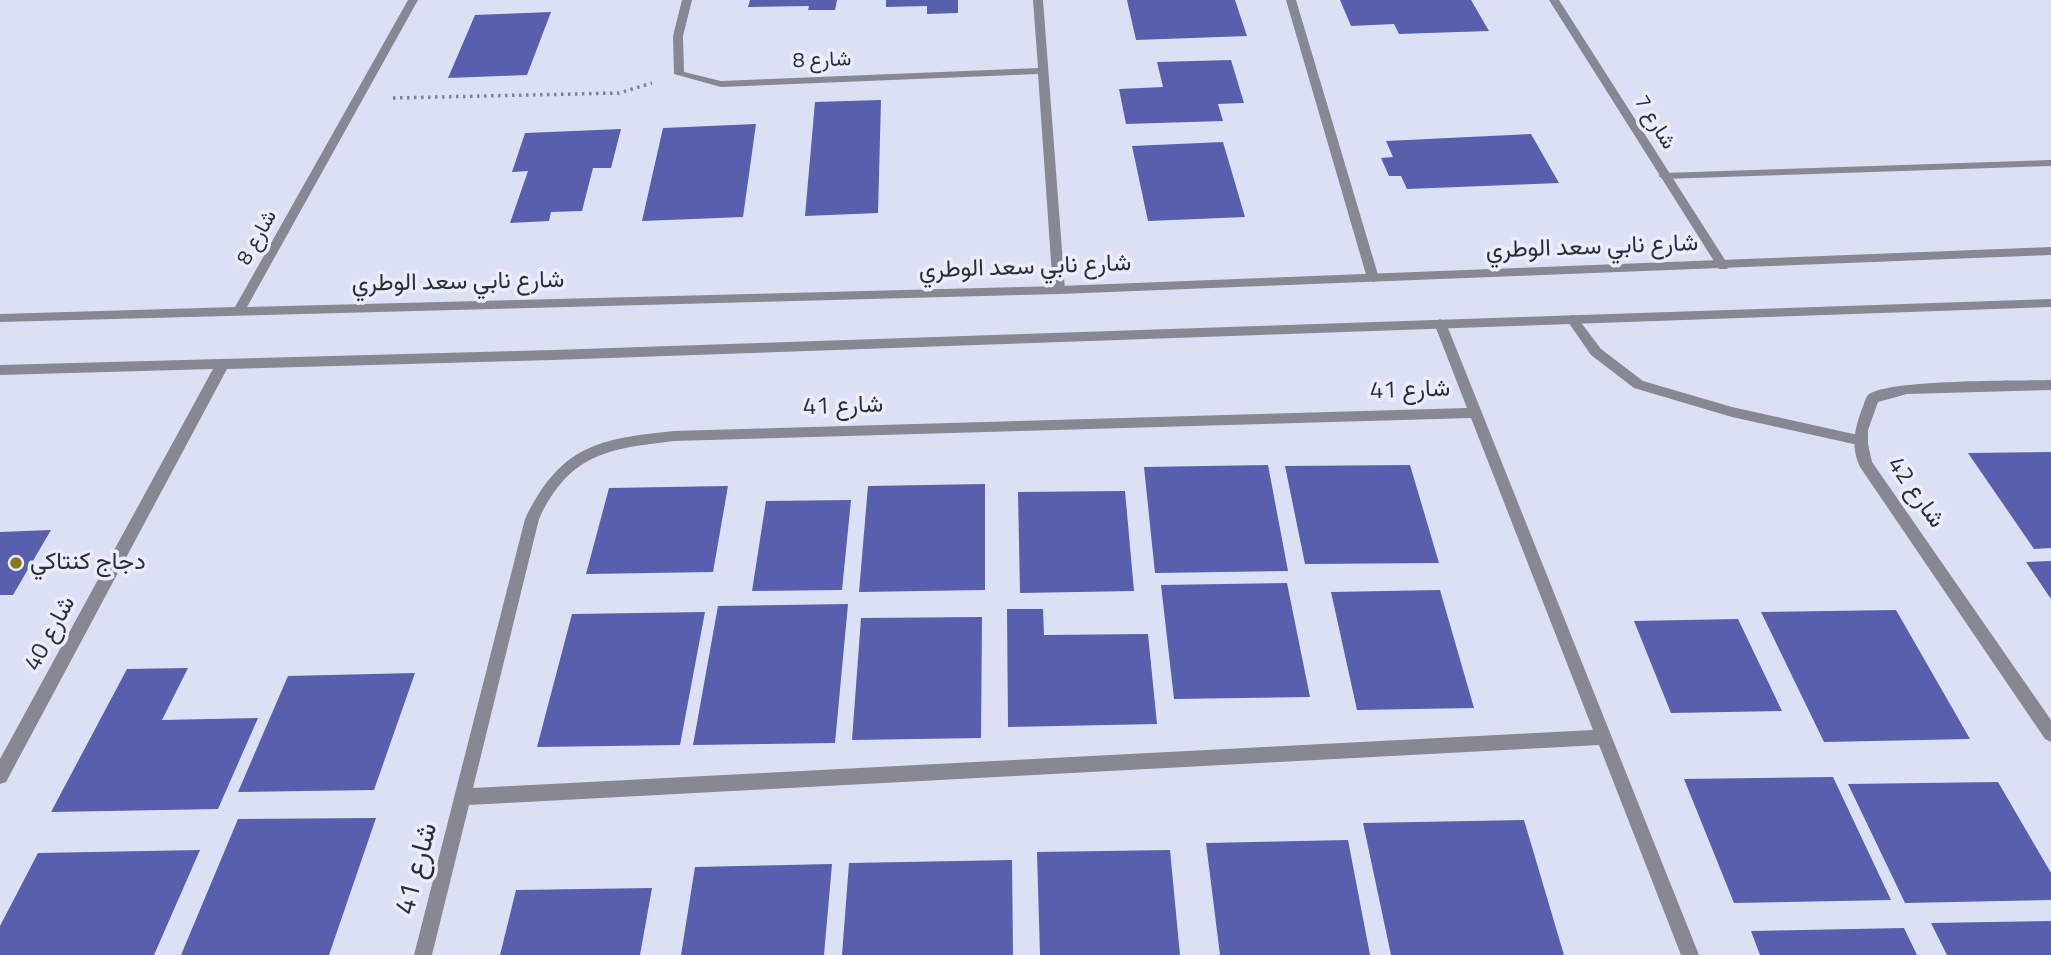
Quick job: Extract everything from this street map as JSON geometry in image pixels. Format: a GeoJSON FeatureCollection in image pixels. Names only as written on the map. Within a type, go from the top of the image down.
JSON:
{"type":"FeatureCollection","features":[{"type":"Feature","properties":{"kind":"street","name":"شارع 8"},"geometry":{"type":"LineString","coordinates":[[239,311],[413,0]]}},
{"type":"Feature","properties":{"kind":"street"},"geometry":{"type":"LineString","coordinates":[[679,74],[678,36],[687,0]]}},
{"type":"Feature","properties":{"kind":"street"},"geometry":{"type":"LineString","coordinates":[[1038,0],[1059,290]]}},
{"type":"Feature","properties":{"kind":"street"},"geometry":{"type":"LineString","coordinates":[[1291,0],[1373,278]]}},
{"type":"Feature","properties":{"kind":"street","name":"شارع 7"},"geometry":{"type":"LineString","coordinates":[[1554,0],[1723,266]]}},
{"type":"Feature","properties":{"kind":"street","name":"شارع 8"},"geometry":{"type":"LineString","coordinates":[[679,74],[721,85],[1043,71]]}},
{"type":"Feature","properties":{"kind":"street"},"geometry":{"type":"LineString","coordinates":[[1664,176],[2051,163]]}},
{"type":"Feature","properties":{"kind":"street","name":"شارع نابي سعد الوطري"},"geometry":{"type":"LineString","coordinates":[[0,318],[1059,290],[1723,266],[2051,251]]}},
{"type":"Feature","properties":{"kind":"street"},"geometry":{"type":"LineString","coordinates":[[0,370],[222,365],[2051,303]]}},
{"type":"Feature","properties":{"kind":"street"},"geometry":{"type":"LineString","coordinates":[[1572,319],[1597,352],[1639,385],[1732,412],[1858,440]]}},
{"type":"Feature","properties":{"kind":"street","name":"شارع 41"},"geometry":{"type":"LineString","coordinates":[[1440,323],[1690,955]]}},
{"type":"Feature","properties":{"kind":"street","name":"شارع 40"},"geometry":{"type":"LineString","coordinates":[[0,776],[222,365]]}},
{"type":"Feature","properties":{"kind":"street","name":"شارع 42"},"geometry":{"type":"LineString","coordinates":[[2051,385],[1907,389],[1873,398],[1858,440],[1865,463],[2046,719],[2051,734]]}},
{"type":"Feature","properties":{"kind":"street","name":"شارع 41"},"geometry":{"type":"LineString","coordinates":[[423,955],[532,519],[544,494],[579,458],[632,440],[674,436],[1475,413]]}},
{"type":"Feature","properties":{"kind":"street","name":"شارع 41"},"geometry":{"type":"LineString","coordinates":[[464,797],[1604,737]]}},
{"type":"Feature","properties":{"kind":"path"},"geometry":{"type":"LineString","coordinates":[[358,98],[619,93],[679,74]]}},
{"type":"Feature","properties":{"kind":"building"},"geometry":{"type":"Polygon","coordinates":[[[750,0],[837,0],[835,10],[808,10],[809,6],[748,7],[750,0]]]}},
{"type":"Feature","properties":{"kind":"building"},"geometry":{"type":"Polygon","coordinates":[[[886,0],[958,0],[958,13],[927,14],[927,6],[886,7],[886,0]]]}},
{"type":"Feature","properties":{"kind":"building"},"geometry":{"type":"Polygon","coordinates":[[[1127,0],[1235,0],[1247,36],[1136,40],[1127,0]]]}},
{"type":"Feature","properties":{"kind":"building"},"geometry":{"type":"Polygon","coordinates":[[[1340,0],[1471,0],[1489,31],[1399,34],[1394,24],[1351,26],[1340,0]]]}},
{"type":"Feature","properties":{"kind":"building"},"geometry":{"type":"Polygon","coordinates":[[[551,12],[527,75],[448,78],[475,15],[551,12]]]}},
{"type":"Feature","properties":{"kind":"building"},"geometry":{"type":"Polygon","coordinates":[[[1231,60],[1244,103],[1218,104],[1223,121],[1126,124],[1119,89],[1163,87],[1157,62],[1231,60]]]}},
{"type":"Feature","properties":{"kind":"building"},"geometry":{"type":"Polygon","coordinates":[[[881,100],[878,213],[805,216],[815,102],[881,100]]]}},
{"type":"Feature","properties":{"kind":"building"},"geometry":{"type":"Polygon","coordinates":[[[756,124],[743,217],[642,221],[663,128],[756,124]]]}},
{"type":"Feature","properties":{"kind":"building"},"geometry":{"type":"Polygon","coordinates":[[[621,129],[611,168],[593,168],[582,211],[551,212],[549,221],[510,223],[528,171],[512,172],[525,133],[621,129]]]}},
{"type":"Feature","properties":{"kind":"building"},"geometry":{"type":"Polygon","coordinates":[[[1531,134],[1559,183],[1407,189],[1401,176],[1389,176],[1381,158],[1393,157],[1386,141],[1531,134]]]}},
{"type":"Feature","properties":{"kind":"building"},"geometry":{"type":"Polygon","coordinates":[[[1223,142],[1245,217],[1148,221],[1132,146],[1223,142]]]}},
{"type":"Feature","properties":{"kind":"building"},"geometry":{"type":"Polygon","coordinates":[[[2051,452],[2051,548],[2034,549],[1968,453],[2051,452]]]}},
{"type":"Feature","properties":{"kind":"building"},"geometry":{"type":"Polygon","coordinates":[[[1268,465],[1288,571],[1155,573],[1144,467],[1268,465]]]}},
{"type":"Feature","properties":{"kind":"building"},"geometry":{"type":"Polygon","coordinates":[[[1410,465],[1439,563],[1305,564],[1285,466],[1410,465]]]}},
{"type":"Feature","properties":{"kind":"building"},"geometry":{"type":"Polygon","coordinates":[[[985,484],[985,590],[859,592],[868,486],[985,484]]]}},
{"type":"Feature","properties":{"kind":"building"},"geometry":{"type":"Polygon","coordinates":[[[728,486],[713,572],[586,574],[609,488],[728,486]]]}},
{"type":"Feature","properties":{"kind":"building"},"geometry":{"type":"Polygon","coordinates":[[[1125,491],[1134,591],[1020,593],[1018,492],[1125,491]]]}},
{"type":"Feature","properties":{"kind":"building"},"geometry":{"type":"Polygon","coordinates":[[[851,500],[842,590],[752,591],[766,501],[851,500]]]}},
{"type":"Feature","properties":{"kind":"building","name":"دجاج كنتاكي"},"geometry":{"type":"Polygon","coordinates":[[[51,530],[13,595],[0,595],[0,532],[51,530]]]}},
{"type":"Feature","properties":{"kind":"building"},"geometry":{"type":"Polygon","coordinates":[[[2051,561],[2051,599],[2026,562],[2051,561]]]}},
{"type":"Feature","properties":{"kind":"building"},"geometry":{"type":"Polygon","coordinates":[[[1287,583],[1310,697],[1174,699],[1161,585],[1287,583]]]}},
{"type":"Feature","properties":{"kind":"building"},"geometry":{"type":"Polygon","coordinates":[[[1440,590],[1474,708],[1357,710],[1331,592],[1440,590]]]}},
{"type":"Feature","properties":{"kind":"building"},"geometry":{"type":"Polygon","coordinates":[[[848,604],[835,743],[693,745],[718,606],[848,604]]]}},
{"type":"Feature","properties":{"kind":"building"},"geometry":{"type":"Polygon","coordinates":[[[1007,609],[1043,609],[1044,635],[1148,634],[1157,724],[1008,727],[1007,609]]]}},
{"type":"Feature","properties":{"kind":"building"},"geometry":{"type":"Polygon","coordinates":[[[1896,610],[1970,739],[1824,742],[1761,612],[1896,610]]]}},
{"type":"Feature","properties":{"kind":"building"},"geometry":{"type":"Polygon","coordinates":[[[705,612],[680,745],[537,747],[572,614],[705,612]]]}},
{"type":"Feature","properties":{"kind":"building"},"geometry":{"type":"Polygon","coordinates":[[[982,617],[981,738],[852,740],[861,618],[982,617]]]}},
{"type":"Feature","properties":{"kind":"building"},"geometry":{"type":"Polygon","coordinates":[[[1738,619],[1782,711],[1671,713],[1634,621],[1738,619]]]}},
{"type":"Feature","properties":{"kind":"building"},"geometry":{"type":"Polygon","coordinates":[[[188,668],[162,720],[258,718],[218,809],[51,812],[127,669],[188,668]]]}},
{"type":"Feature","properties":{"kind":"building"},"geometry":{"type":"Polygon","coordinates":[[[415,673],[374,790],[238,792],[288,676],[415,673]]]}},
{"type":"Feature","properties":{"kind":"building"},"geometry":{"type":"Polygon","coordinates":[[[1833,777],[1891,900],[1734,903],[1684,779],[1833,777]]]}},
{"type":"Feature","properties":{"kind":"building"},"geometry":{"type":"Polygon","coordinates":[[[1998,782],[2051,873],[2051,900],[1905,903],[1848,784],[1998,782]]]}},
{"type":"Feature","properties":{"kind":"building"},"geometry":{"type":"Polygon","coordinates":[[[376,818],[329,955],[181,955],[238,819],[376,818]]]}},
{"type":"Feature","properties":{"kind":"building"},"geometry":{"type":"Polygon","coordinates":[[[1524,820],[1564,955],[1391,955],[1363,823],[1524,820]]]}},
{"type":"Feature","properties":{"kind":"building"},"geometry":{"type":"Polygon","coordinates":[[[1348,840],[1370,955],[1220,955],[1206,843],[1348,840]]]}},
{"type":"Feature","properties":{"kind":"building"},"geometry":{"type":"Polygon","coordinates":[[[200,850],[154,955],[0,955],[0,926],[38,853],[200,850]]]}},
{"type":"Feature","properties":{"kind":"building"},"geometry":{"type":"Polygon","coordinates":[[[1170,850],[1180,955],[1040,955],[1037,852],[1170,850]]]}},
{"type":"Feature","properties":{"kind":"building"},"geometry":{"type":"Polygon","coordinates":[[[1012,860],[1013,955],[842,955],[849,863],[1012,860]]]}},
{"type":"Feature","properties":{"kind":"building"},"geometry":{"type":"Polygon","coordinates":[[[832,864],[824,955],[681,955],[695,867],[832,864]]]}},
{"type":"Feature","properties":{"kind":"building"},"geometry":{"type":"Polygon","coordinates":[[[652,888],[640,955],[500,955],[516,890],[652,888]]]}},
{"type":"Feature","properties":{"kind":"building"},"geometry":{"type":"Polygon","coordinates":[[[2051,921],[2051,955],[1947,955],[1931,923],[2051,921]]]}},
{"type":"Feature","properties":{"kind":"building"},"geometry":{"type":"Polygon","coordinates":[[[1904,928],[1917,955],[1760,955],[1751,931],[1904,928]]]}},
{"type":"Feature","properties":{"kind":"place","name":"دجاج كنتاكي"},"geometry":{"type":"Point","coordinates":[16,563]}}]}
